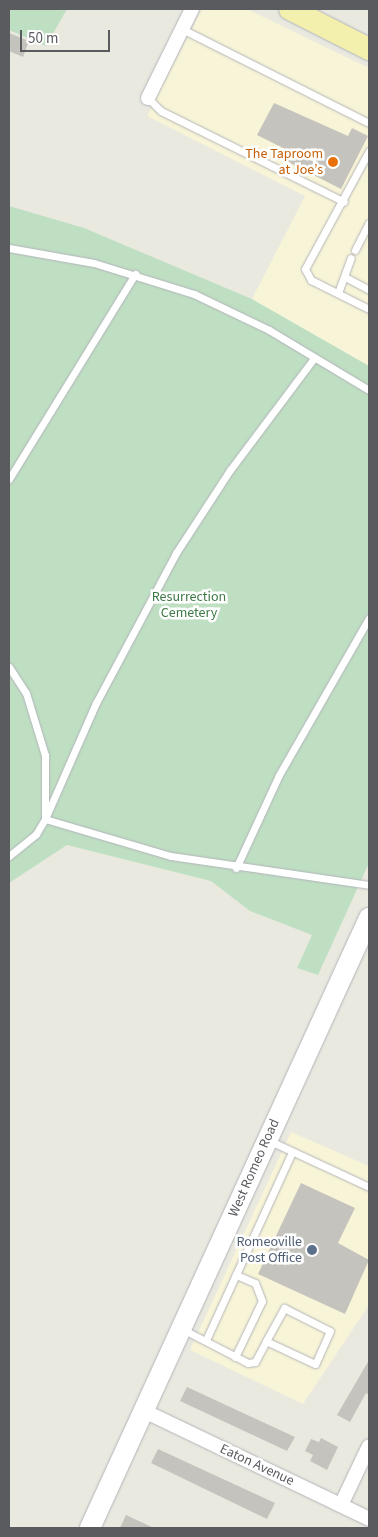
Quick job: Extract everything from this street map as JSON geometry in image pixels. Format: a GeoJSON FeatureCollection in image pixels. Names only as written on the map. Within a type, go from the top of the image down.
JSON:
{"type":"FeatureCollection","features":[{"type":"Feature","properties":{"kind":"main road"},"geometry":{"type":"LineString","coordinates":[[290,9],[369,48]]}},
{"type":"Feature","properties":{"kind":"main road","name":"West Romeo Road"},"geometry":{"type":"LineString","coordinates":[[90,1528],[369,918]]}},
{"type":"Feature","properties":{"kind":"street"},"geometry":{"type":"LineString","coordinates":[[148,98],[192,9]]}},
{"type":"Feature","properties":{"kind":"street","name":"Eaton Avenue"},"geometry":{"type":"LineString","coordinates":[[144,1411],[369,1519]]}},
{"type":"Feature","properties":{"kind":"street"},"geometry":{"type":"LineString","coordinates":[[341,1505],[369,1446]]}},
{"type":"Feature","properties":{"kind":"lane"},"geometry":{"type":"LineString","coordinates":[[182,29],[369,123]]}},
{"type":"Feature","properties":{"kind":"lane"},"geometry":{"type":"LineString","coordinates":[[148,98],[162,111],[344,202]]}},
{"type":"Feature","properties":{"kind":"lane"},"geometry":{"type":"LineString","coordinates":[[369,151],[344,202],[305,268],[311,280],[369,309]]}},
{"type":"Feature","properties":{"kind":"lane"},"geometry":{"type":"LineString","coordinates":[[355,250],[369,223]]}},
{"type":"Feature","properties":{"kind":"lane"},"geometry":{"type":"LineString","coordinates":[[9,248],[135,274],[194,294],[314,358],[369,390]]}},
{"type":"Feature","properties":{"kind":"lane"},"geometry":{"type":"LineString","coordinates":[[338,293],[351,258]]}},
{"type":"Feature","properties":{"kind":"lane"},"geometry":{"type":"LineString","coordinates":[[9,479],[135,274]]}},
{"type":"Feature","properties":{"kind":"lane"},"geometry":{"type":"LineString","coordinates":[[345,277],[369,290]]}},
{"type":"Feature","properties":{"kind":"lane"},"geometry":{"type":"LineString","coordinates":[[9,856],[36,834],[45,819],[104,686],[176,553],[230,470],[314,358]]}},
{"type":"Feature","properties":{"kind":"lane"},"geometry":{"type":"LineString","coordinates":[[236,868],[279,775],[369,618]]}},
{"type":"Feature","properties":{"kind":"lane"},"geometry":{"type":"LineString","coordinates":[[9,667],[26,693],[45,754],[45,819]]}},
{"type":"Feature","properties":{"kind":"lane"},"geometry":{"type":"LineString","coordinates":[[45,819],[171,856],[236,868],[369,885]]}},
{"type":"Feature","properties":{"kind":"lane"},"geometry":{"type":"LineString","coordinates":[[266,1140],[369,1187]]}},
{"type":"Feature","properties":{"kind":"lane"},"geometry":{"type":"LineString","coordinates":[[206,1340],[292,1152]]}},
{"type":"Feature","properties":{"kind":"lane"},"geometry":{"type":"LineString","coordinates":[[234,1357],[262,1301],[255,1283],[236,1274]]}},
{"type":"Feature","properties":{"kind":"lane"},"geometry":{"type":"LineString","coordinates":[[182,1329],[206,1340],[234,1357],[255,1362],[266,1341],[284,1308],[330,1331],[315,1364],[266,1341]]}},
{"type":"Feature","properties":{"kind":"shaded area"},"geometry":{"type":"Polygon","coordinates":[[[202,9],[247,9],[369,68],[369,366],[252,299],[305,196],[147,116],[202,9]]]}},
{"type":"Feature","properties":{"kind":"shaded area"},"geometry":{"type":"Polygon","coordinates":[[[291,1132],[369,1166],[369,1305],[303,1404],[190,1350],[291,1132]]]}},
{"type":"Feature","properties":{"kind":"green space"},"geometry":{"type":"Polygon","coordinates":[[[9,9],[67,9],[46,46],[9,30],[9,9]]]}},
{"type":"Feature","properties":{"kind":"green space","name":"Resurrection Cemetery"},"geometry":{"type":"Polygon","coordinates":[[[9,206],[84,228],[252,299],[369,366],[369,863],[318,975],[297,968],[312,935],[250,911],[211,881],[67,845],[9,883],[9,206]]]}},
{"type":"Feature","properties":{"kind":"building"},"geometry":{"type":"Polygon","coordinates":[[[9,33],[29,41],[23,57],[9,51],[9,33]]]}},
{"type":"Feature","properties":{"kind":"building"},"geometry":{"type":"Polygon","coordinates":[[[274,103],[348,136],[352,128],[368,136],[341,189],[282,159],[287,150],[257,135],[274,103]]]}},
{"type":"Feature","properties":{"kind":"building","name":"Romeoville Post Office"},"geometry":{"type":"Polygon","coordinates":[[[301,1183],[355,1208],[338,1243],[369,1260],[345,1314],[258,1274],[301,1183]]]}},
{"type":"Feature","properties":{"kind":"building"},"geometry":{"type":"Polygon","coordinates":[[[369,1360],[369,1395],[366,1393],[350,1422],[337,1415],[369,1360]]]}},
{"type":"Feature","properties":{"kind":"building"},"geometry":{"type":"Polygon","coordinates":[[[187,1387],[295,1437],[287,1451],[180,1401],[187,1387]]]}},
{"type":"Feature","properties":{"kind":"building"},"geometry":{"type":"Polygon","coordinates":[[[321,1438],[338,1447],[327,1470],[310,1461],[313,1455],[305,1451],[311,1439],[319,1442],[321,1438]]]}},
{"type":"Feature","properties":{"kind":"building"},"geometry":{"type":"Polygon","coordinates":[[[158,1449],[275,1503],[267,1519],[151,1463],[158,1449]]]}},
{"type":"Feature","properties":{"kind":"building"},"geometry":{"type":"Polygon","coordinates":[[[126,1515],[154,1528],[120,1528],[126,1515]]]}},
{"type":"Feature","properties":{"kind":"place","name":"The Taproom at Joe’s"},"geometry":{"type":"Point","coordinates":[333,162]}},
{"type":"Feature","properties":{"kind":"place","name":"Romeoville Post Office"},"geometry":{"type":"Point","coordinates":[312,1250]}}]}
